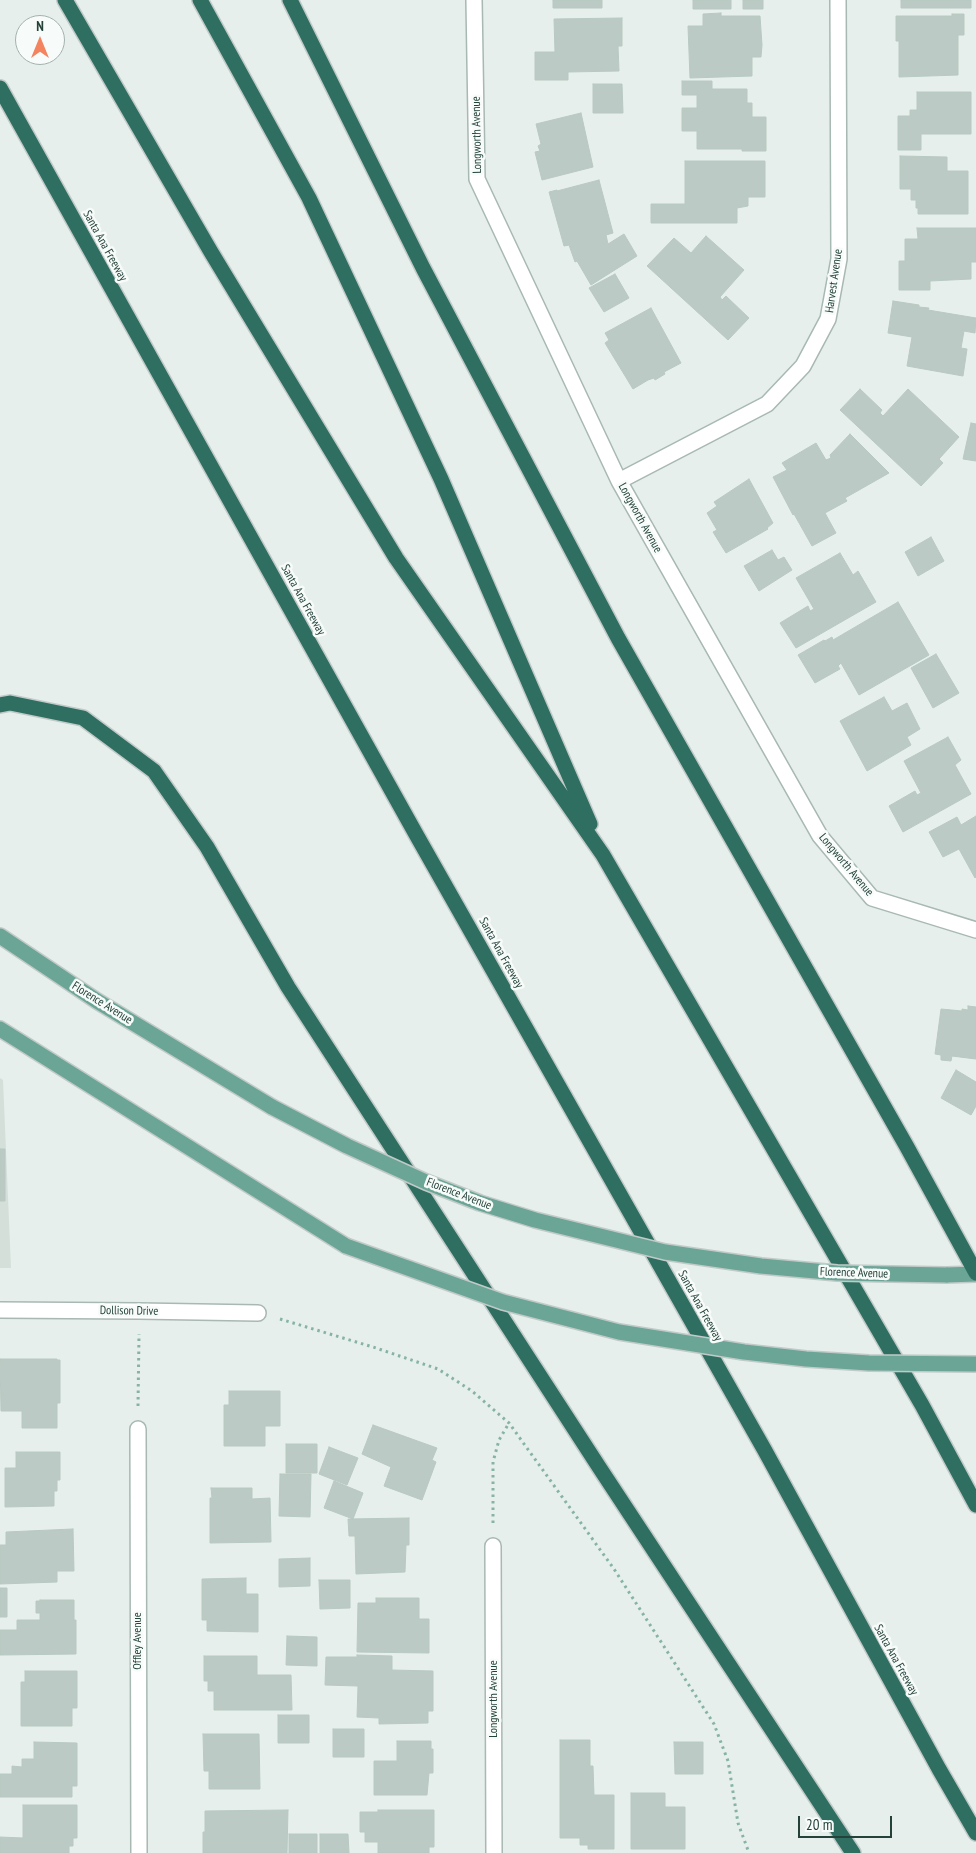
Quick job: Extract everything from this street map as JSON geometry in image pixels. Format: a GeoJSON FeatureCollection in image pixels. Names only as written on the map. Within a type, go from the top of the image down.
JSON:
{"type":"FeatureCollection","features":[{"type":"Feature","properties":{"kind":"highway"},"geometry":{"type":"LineString","coordinates":[[65,0],[211,252],[396,558],[603,855],[917,1397],[976,1505]]}},
{"type":"Feature","properties":{"kind":"highway"},"geometry":{"type":"LineString","coordinates":[[200,0],[309,198],[441,479],[603,855]]}},
{"type":"Feature","properties":{"kind":"highway"},"geometry":{"type":"LineString","coordinates":[[290,0],[423,268],[618,638],[916,1163],[976,1274]]}},
{"type":"Feature","properties":{"kind":"highway","name":"Santa Ana Freeway"},"geometry":{"type":"LineString","coordinates":[[0,88],[417,836],[764,1449],[976,1833]]}},
{"type":"Feature","properties":{"kind":"highway"},"geometry":{"type":"LineString","coordinates":[[0,705],[10,703],[83,718],[154,771],[207,847],[288,987],[604,1475],[853,1853]]}},
{"type":"Feature","properties":{"kind":"main road","name":"Florence Avenue"},"geometry":{"type":"LineString","coordinates":[[0,936],[97,1001],[272,1107],[348,1146],[426,1182],[480,1203],[563,1227],[665,1252],[761,1266],[837,1273],[976,1274]]}},
{"type":"Feature","properties":{"kind":"main road"},"geometry":{"type":"LineString","coordinates":[[0,1029],[346,1246],[503,1302],[619,1332],[744,1352],[806,1359],[869,1363],[976,1364]]}},
{"type":"Feature","properties":{"kind":"street","name":"Longworth Avenue"},"geometry":{"type":"LineString","coordinates":[[474,0],[477,179],[619,482],[820,836],[872,898],[976,930]]}},
{"type":"Feature","properties":{"kind":"street","name":"Harvest Avenue"},"geometry":{"type":"LineString","coordinates":[[619,482],[767,404],[803,366],[828,319],[839,259],[838,0]]}},
{"type":"Feature","properties":{"kind":"street","name":"Dollison Drive"},"geometry":{"type":"LineString","coordinates":[[0,1310],[139,1310],[258,1313]]}},
{"type":"Feature","properties":{"kind":"street","name":"Offley Avenue"},"geometry":{"type":"LineString","coordinates":[[138,1429],[139,1853]]}},
{"type":"Feature","properties":{"kind":"street","name":"Longworth Avenue"},"geometry":{"type":"LineString","coordinates":[[493,1546],[494,1853]]}},
{"type":"Feature","properties":{"kind":"path"},"geometry":{"type":"LineString","coordinates":[[138,1429],[139,1310]]}},
{"type":"Feature","properties":{"kind":"path"},"geometry":{"type":"LineString","coordinates":[[258,1313],[438,1369],[472,1391],[509,1422],[614,1569],[714,1724],[728,1761],[738,1823],[749,1853]]}},
{"type":"Feature","properties":{"kind":"path"},"geometry":{"type":"LineString","coordinates":[[493,1546],[493,1462],[499,1440],[509,1422]]}},
{"type":"Feature","properties":{"kind":"shaded area"},"geometry":{"type":"Polygon","coordinates":[[[0,1078],[3,1080],[11,1268],[0,1268],[0,1078]]]}},
{"type":"Feature","properties":{"kind":"building"},"geometry":{"type":"Polygon","coordinates":[[[553,0],[602,0],[602,8],[553,8],[553,0]]]}},
{"type":"Feature","properties":{"kind":"building"},"geometry":{"type":"Polygon","coordinates":[[[693,0],[731,0],[731,9],[693,9],[693,0]]]}},
{"type":"Feature","properties":{"kind":"building"},"geometry":{"type":"Polygon","coordinates":[[[743,0],[763,0],[763,9],[743,9],[743,0]]]}},
{"type":"Feature","properties":{"kind":"building"},"geometry":{"type":"Polygon","coordinates":[[[901,0],[971,0],[971,8],[901,8],[901,0]]]}},
{"type":"Feature","properties":{"kind":"building"},"geometry":{"type":"Polygon","coordinates":[[[721,13],[721,16],[760,16],[761,57],[752,57],[752,76],[690,78],[688,26],[703,26],[703,14],[721,13]]]}},
{"type":"Feature","properties":{"kind":"building"},"geometry":{"type":"Polygon","coordinates":[[[952,14],[964,14],[964,35],[958,35],[958,75],[899,77],[899,41],[896,41],[896,16],[952,16],[952,14]]]}},
{"type":"Feature","properties":{"kind":"building"},"geometry":{"type":"Polygon","coordinates":[[[622,18],[622,46],[618,46],[619,71],[568,72],[568,80],[535,80],[535,52],[555,52],[554,19],[622,18]]]}},
{"type":"Feature","properties":{"kind":"building"},"geometry":{"type":"Polygon","coordinates":[[[682,81],[712,81],[712,89],[747,89],[747,103],[752,103],[752,117],[766,117],[766,151],[697,149],[697,131],[682,131],[682,108],[697,108],[697,95],[682,95],[682,81]]]}},
{"type":"Feature","properties":{"kind":"building"},"geometry":{"type":"Polygon","coordinates":[[[593,84],[622,84],[623,113],[593,113],[593,84]]]}},
{"type":"Feature","properties":{"kind":"building"},"geometry":{"type":"Polygon","coordinates":[[[917,92],[971,92],[971,134],[921,134],[921,150],[898,150],[898,116],[910,116],[910,110],[917,110],[917,92]]]}},
{"type":"Feature","properties":{"kind":"building"},"geometry":{"type":"Polygon","coordinates":[[[581,113],[593,167],[542,180],[535,152],[540,151],[538,146],[541,144],[536,124],[581,113]]]}},
{"type":"Feature","properties":{"kind":"building"},"geometry":{"type":"Polygon","coordinates":[[[900,156],[947,157],[947,171],[968,171],[968,214],[918,214],[916,200],[911,200],[911,189],[900,189],[900,156]]]}},
{"type":"Feature","properties":{"kind":"building"},"geometry":{"type":"Polygon","coordinates":[[[685,161],[765,161],[765,197],[748,197],[748,206],[737,208],[737,223],[651,223],[651,204],[685,204],[685,161]]]}},
{"type":"Feature","properties":{"kind":"building"},"geometry":{"type":"Polygon","coordinates":[[[599,180],[613,233],[606,235],[608,244],[624,234],[637,256],[591,285],[577,261],[575,262],[569,245],[564,246],[549,192],[599,180]]]}},
{"type":"Feature","properties":{"kind":"building"},"geometry":{"type":"Polygon","coordinates":[[[917,228],[976,228],[976,262],[971,262],[971,279],[930,281],[930,290],[899,290],[899,261],[905,261],[905,239],[918,239],[917,228]]]}},
{"type":"Feature","properties":{"kind":"building"},"geometry":{"type":"Polygon","coordinates":[[[706,236],[744,270],[720,297],[722,300],[726,296],[749,318],[728,340],[647,266],[674,238],[691,253],[706,236]]]}},
{"type":"Feature","properties":{"kind":"building"},"geometry":{"type":"Polygon","coordinates":[[[615,274],[629,298],[604,312],[589,288],[615,274]]]}},
{"type":"Feature","properties":{"kind":"building"},"geometry":{"type":"Polygon","coordinates":[[[893,301],[919,305],[919,307],[929,308],[928,310],[976,318],[975,333],[964,331],[961,348],[967,349],[963,376],[907,366],[912,337],[888,333],[893,301]]]}},
{"type":"Feature","properties":{"kind":"building"},"geometry":{"type":"Polygon","coordinates":[[[651,308],[681,363],[664,372],[665,374],[655,380],[654,378],[648,380],[633,389],[605,343],[609,340],[605,333],[651,308]]]}},
{"type":"Feature","properties":{"kind":"building"},"geometry":{"type":"Polygon","coordinates":[[[860,389],[882,410],[880,413],[883,416],[908,389],[959,437],[939,459],[943,463],[921,486],[840,410],[860,389]]]}},
{"type":"Feature","properties":{"kind":"building"},"geometry":{"type":"Polygon","coordinates":[[[971,423],[976,424],[976,461],[963,459],[971,423]]]}},
{"type":"Feature","properties":{"kind":"building"},"geometry":{"type":"Polygon","coordinates":[[[850,434],[889,473],[845,498],[847,501],[825,513],[836,533],[812,546],[773,477],[787,470],[782,463],[816,443],[826,460],[831,458],[830,455],[850,434]]]}},
{"type":"Feature","properties":{"kind":"building"},"geometry":{"type":"Polygon","coordinates":[[[749,479],[773,523],[768,529],[726,553],[713,532],[717,530],[707,513],[717,506],[714,502],[749,479]]]}},
{"type":"Feature","properties":{"kind":"building"},"geometry":{"type":"Polygon","coordinates":[[[931,537],[944,561],[918,576],[905,552],[931,537]]]}},
{"type":"Feature","properties":{"kind":"building"},"geometry":{"type":"Polygon","coordinates":[[[772,550],[778,560],[784,557],[792,570],[759,591],[744,566],[772,550]]]}},
{"type":"Feature","properties":{"kind":"building"},"geometry":{"type":"Polygon","coordinates":[[[840,553],[853,575],[858,571],[876,602],[796,648],[780,623],[808,606],[810,611],[814,609],[796,578],[840,553]]]}},
{"type":"Feature","properties":{"kind":"building"},"geometry":{"type":"Polygon","coordinates":[[[898,602],[929,655],[859,695],[841,663],[838,666],[840,669],[815,683],[798,655],[824,640],[832,637],[833,640],[898,602]]]}},
{"type":"Feature","properties":{"kind":"building"},"geometry":{"type":"Polygon","coordinates":[[[936,654],[959,693],[933,708],[911,668],[936,654]]]}},
{"type":"Feature","properties":{"kind":"building"},"geometry":{"type":"Polygon","coordinates":[[[884,697],[892,711],[907,703],[920,729],[907,737],[911,745],[867,771],[840,721],[884,697]]]}},
{"type":"Feature","properties":{"kind":"building"},"geometry":{"type":"Polygon","coordinates":[[[948,737],[961,760],[955,765],[971,794],[903,832],[889,806],[915,791],[917,795],[921,793],[904,761],[948,737]]]}},
{"type":"Feature","properties":{"kind":"building"},"geometry":{"type":"Polygon","coordinates":[[[976,816],[975,878],[959,849],[943,857],[929,832],[957,817],[961,825],[976,816]]]}},
{"type":"Feature","properties":{"kind":"building"},"geometry":{"type":"Polygon","coordinates":[[[968,1006],[976,1007],[976,1059],[952,1056],[951,1061],[941,1060],[941,1055],[935,1054],[941,1009],[962,1011],[962,1009],[968,1010],[968,1006]]]}},
{"type":"Feature","properties":{"kind":"building"},"geometry":{"type":"Polygon","coordinates":[[[956,1070],[976,1082],[976,1106],[971,1115],[941,1098],[956,1070]]]}},
{"type":"Feature","properties":{"kind":"building"},"geometry":{"type":"Polygon","coordinates":[[[0,1149],[5,1149],[5,1201],[0,1201],[0,1149]]]}},
{"type":"Feature","properties":{"kind":"building"},"geometry":{"type":"Polygon","coordinates":[[[0,1359],[60,1360],[60,1403],[57,1403],[57,1428],[22,1428],[22,1411],[1,1411],[0,1359]]]}},
{"type":"Feature","properties":{"kind":"building"},"geometry":{"type":"Polygon","coordinates":[[[229,1391],[280,1391],[280,1426],[265,1426],[265,1446],[224,1446],[224,1405],[229,1405],[229,1391]]]}},
{"type":"Feature","properties":{"kind":"building"},"geometry":{"type":"Polygon","coordinates":[[[373,1425],[437,1448],[432,1460],[436,1462],[422,1500],[384,1486],[391,1467],[362,1454],[373,1425]]]}},
{"type":"Feature","properties":{"kind":"building"},"geometry":{"type":"Polygon","coordinates":[[[286,1444],[317,1444],[317,1473],[286,1473],[286,1444]]]}},
{"type":"Feature","properties":{"kind":"building"},"geometry":{"type":"Polygon","coordinates":[[[329,1447],[358,1458],[347,1485],[319,1474],[329,1447]]]}},
{"type":"Feature","properties":{"kind":"building"},"geometry":{"type":"Polygon","coordinates":[[[16,1452],[60,1452],[60,1480],[57,1480],[57,1491],[54,1491],[54,1506],[5,1507],[5,1468],[16,1468],[16,1452]]]}},
{"type":"Feature","properties":{"kind":"building"},"geometry":{"type":"Polygon","coordinates":[[[280,1474],[311,1474],[310,1517],[279,1516],[280,1474]]]}},
{"type":"Feature","properties":{"kind":"building"},"geometry":{"type":"Polygon","coordinates":[[[334,1481],[363,1493],[353,1519],[324,1508],[334,1481]]]}},
{"type":"Feature","properties":{"kind":"building"},"geometry":{"type":"Polygon","coordinates":[[[211,1488],[252,1488],[252,1499],[270,1498],[271,1542],[210,1543],[211,1488]]]}},
{"type":"Feature","properties":{"kind":"building"},"geometry":{"type":"Polygon","coordinates":[[[409,1518],[409,1545],[406,1545],[405,1572],[356,1574],[355,1536],[349,1536],[348,1519],[409,1518]]]}},
{"type":"Feature","properties":{"kind":"building"},"geometry":{"type":"Polygon","coordinates":[[[73,1529],[74,1571],[57,1571],[57,1582],[0,1584],[0,1545],[6,1545],[6,1532],[73,1529]]]}},
{"type":"Feature","properties":{"kind":"building"},"geometry":{"type":"Polygon","coordinates":[[[310,1558],[310,1586],[279,1587],[279,1559],[310,1558]]]}},
{"type":"Feature","properties":{"kind":"building"},"geometry":{"type":"Polygon","coordinates":[[[246,1578],[246,1594],[258,1594],[258,1632],[207,1631],[207,1620],[202,1620],[202,1579],[246,1578]]]}},
{"type":"Feature","properties":{"kind":"building"},"geometry":{"type":"Polygon","coordinates":[[[319,1580],[350,1580],[350,1608],[320,1609],[319,1580]]]}},
{"type":"Feature","properties":{"kind":"building"},"geometry":{"type":"Polygon","coordinates":[[[0,1588],[7,1588],[7,1617],[0,1617],[0,1588]]]}},
{"type":"Feature","properties":{"kind":"building"},"geometry":{"type":"Polygon","coordinates":[[[376,1598],[419,1598],[419,1619],[429,1619],[429,1653],[357,1652],[358,1603],[376,1603],[376,1598]]]}},
{"type":"Feature","properties":{"kind":"building"},"geometry":{"type":"Polygon","coordinates":[[[74,1600],[76,1654],[0,1655],[0,1630],[17,1630],[17,1620],[40,1620],[40,1613],[36,1613],[36,1601],[74,1600]]]}},
{"type":"Feature","properties":{"kind":"building"},"geometry":{"type":"Polygon","coordinates":[[[287,1636],[317,1637],[317,1666],[286,1665],[287,1636]]]}},
{"type":"Feature","properties":{"kind":"building"},"geometry":{"type":"Polygon","coordinates":[[[357,1655],[392,1656],[392,1670],[433,1671],[433,1711],[428,1711],[428,1723],[379,1724],[379,1718],[357,1717],[358,1686],[325,1685],[326,1657],[357,1657],[357,1655]]]}},
{"type":"Feature","properties":{"kind":"building"},"geometry":{"type":"Polygon","coordinates":[[[204,1656],[257,1656],[257,1675],[291,1675],[292,1710],[214,1710],[214,1691],[208,1691],[208,1681],[204,1681],[204,1656]]]}},
{"type":"Feature","properties":{"kind":"building"},"geometry":{"type":"Polygon","coordinates":[[[25,1671],[77,1671],[77,1708],[72,1708],[72,1726],[21,1726],[21,1682],[25,1682],[25,1671]]]}},
{"type":"Feature","properties":{"kind":"building"},"geometry":{"type":"Polygon","coordinates":[[[278,1715],[309,1715],[309,1743],[278,1743],[278,1715]]]}},
{"type":"Feature","properties":{"kind":"building"},"geometry":{"type":"Polygon","coordinates":[[[333,1729],[364,1729],[364,1757],[333,1757],[333,1729]]]}},
{"type":"Feature","properties":{"kind":"building"},"geometry":{"type":"Polygon","coordinates":[[[203,1734],[259,1734],[260,1789],[209,1789],[209,1771],[204,1771],[203,1734]]]}},
{"type":"Feature","properties":{"kind":"building"},"geometry":{"type":"Polygon","coordinates":[[[560,1740],[590,1740],[590,1766],[593,1766],[594,1795],[614,1795],[614,1849],[588,1849],[588,1845],[580,1845],[580,1838],[560,1838],[560,1740]]]}},
{"type":"Feature","properties":{"kind":"building"},"geometry":{"type":"Polygon","coordinates":[[[397,1741],[431,1741],[433,1773],[429,1773],[427,1795],[374,1795],[374,1761],[397,1761],[397,1741]]]}},
{"type":"Feature","properties":{"kind":"building"},"geometry":{"type":"Polygon","coordinates":[[[34,1742],[77,1743],[77,1786],[72,1786],[72,1797],[0,1797],[0,1774],[12,1774],[12,1766],[22,1767],[22,1759],[34,1759],[34,1742]]]}},
{"type":"Feature","properties":{"kind":"building"},"geometry":{"type":"Polygon","coordinates":[[[674,1742],[703,1742],[703,1774],[675,1774],[674,1742]]]}},
{"type":"Feature","properties":{"kind":"building"},"geometry":{"type":"Polygon","coordinates":[[[631,1793],[665,1793],[665,1807],[685,1807],[685,1849],[631,1849],[631,1793]]]}},
{"type":"Feature","properties":{"kind":"building"},"geometry":{"type":"Polygon","coordinates":[[[23,1805],[77,1805],[77,1838],[73,1838],[73,1846],[69,1846],[69,1853],[0,1853],[0,1837],[23,1838],[23,1805]]]}},
{"type":"Feature","properties":{"kind":"building"},"geometry":{"type":"Polygon","coordinates":[[[288,1810],[287,1853],[203,1853],[205,1811],[288,1810]]]}},
{"type":"Feature","properties":{"kind":"building"},"geometry":{"type":"Polygon","coordinates":[[[378,1810],[434,1810],[434,1847],[429,1847],[429,1853],[378,1853],[378,1842],[365,1842],[365,1832],[360,1832],[360,1812],[378,1812],[378,1810]]]}},
{"type":"Feature","properties":{"kind":"building"},"geometry":{"type":"Polygon","coordinates":[[[289,1834],[317,1834],[317,1853],[289,1853],[289,1834]]]}},
{"type":"Feature","properties":{"kind":"building"},"geometry":{"type":"Polygon","coordinates":[[[320,1834],[348,1834],[349,1853],[320,1853],[320,1834]]]}}]}
